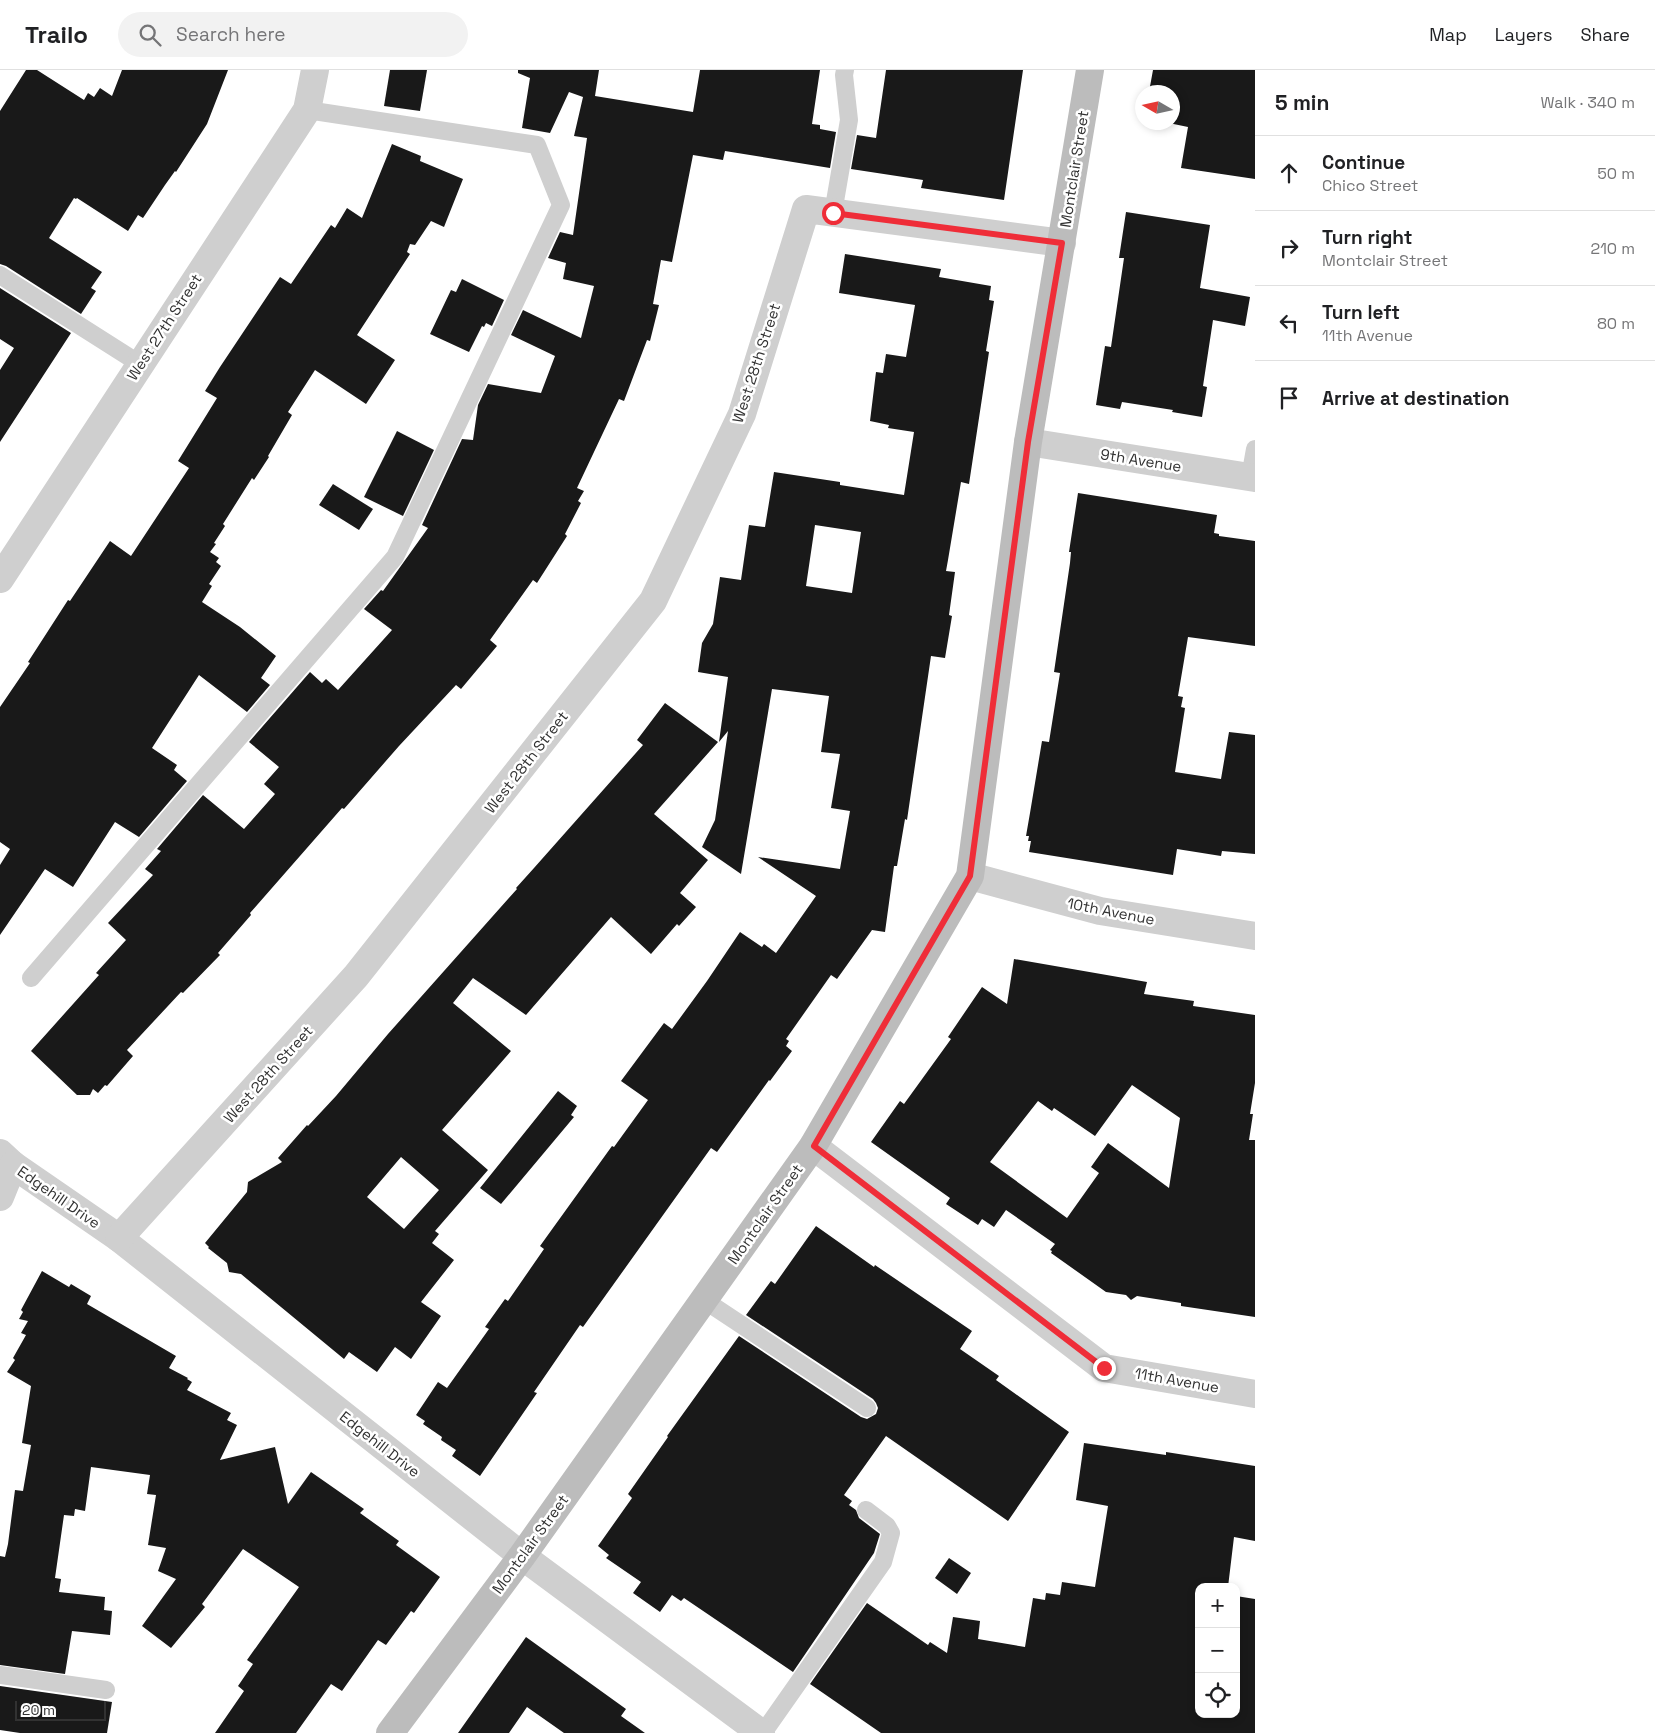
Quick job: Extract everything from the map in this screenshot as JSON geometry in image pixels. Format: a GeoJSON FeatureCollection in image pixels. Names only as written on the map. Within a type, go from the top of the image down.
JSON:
{"type":"FeatureCollection","features":[{"type":"Feature","properties":{"kind":"street","name":"West 27th Street"},"geometry":{"type":"LineString","coordinates":[[0,579],[307,110],[315,70]]}},
{"type":"Feature","properties":{"kind":"street","name":"Montclair Street"},"geometry":{"type":"LineString","coordinates":[[390,1733],[522,1556],[814,1146],[970,876],[1028,442],[1090,70]]}},
{"type":"Feature","properties":{"kind":"street","name":"West 28th Street"},"geometry":{"type":"LineString","coordinates":[[119,1238],[356,976],[653,601],[742,414],[806,209],[833,213]]}},
{"type":"Feature","properties":{"kind":"street"},"geometry":{"type":"LineString","coordinates":[[833,213],[1062,243]]}},
{"type":"Feature","properties":{"kind":"street","name":"9th Avenue"},"geometry":{"type":"LineString","coordinates":[[1028,442],[1253,478]]}},
{"type":"Feature","properties":{"kind":"street","name":"10th Avenue"},"geometry":{"type":"LineString","coordinates":[[970,876],[1100,911],[1255,936]]}},
{"type":"Feature","properties":{"kind":"street","name":"11th Avenue"},"geometry":{"type":"LineString","coordinates":[[814,1146],[1104,1368],[1255,1394]]}},
{"type":"Feature","properties":{"kind":"street"},"geometry":{"type":"LineString","coordinates":[[0,1197],[7,1159]]}},
{"type":"Feature","properties":{"kind":"street","name":"Edgehill Drive"},"geometry":{"type":"LineString","coordinates":[[7,1159],[119,1238],[522,1556],[762,1733]]}},
{"type":"Feature","properties":{"kind":"lane"},"geometry":{"type":"LineString","coordinates":[[833,213],[849,120],[845,70]]}},
{"type":"Feature","properties":{"kind":"lane"},"geometry":{"type":"LineString","coordinates":[[31,978],[395,557],[561,205],[537,144],[307,110]]}},
{"type":"Feature","properties":{"kind":"lane"},"geometry":{"type":"LineString","coordinates":[[0,275],[140,364]]}},
{"type":"Feature","properties":{"kind":"lane"},"geometry":{"type":"LineString","coordinates":[[1253,478],[1255,449]]}},
{"type":"Feature","properties":{"kind":"lane"},"geometry":{"type":"LineString","coordinates":[[704,1300],[867,1408]]}},
{"type":"Feature","properties":{"kind":"lane"},"geometry":{"type":"LineString","coordinates":[[762,1733],[883,1562],[892,1533],[887,1526],[866,1510]]}},
{"type":"Feature","properties":{"kind":"lane"},"geometry":{"type":"LineString","coordinates":[[0,1675],[106,1690]]}},
{"type":"Feature","properties":{"kind":"building"},"geometry":{"type":"Polygon","coordinates":[[[26,70],[37,70],[84,100],[88,93],[94,97],[100,88],[112,96],[122,70],[228,70],[207,124],[143,218],[138,215],[128,231],[77,198],[74,198],[49,238],[102,272],[91,288],[96,291],[81,314],[0,264],[0,111],[26,70]]]}},
{"type":"Feature","properties":{"kind":"building"},"geometry":{"type":"Polygon","coordinates":[[[390,70],[427,70],[420,111],[384,106],[390,70]]]}},
{"type":"Feature","properties":{"kind":"building"},"geometry":{"type":"Polygon","coordinates":[[[518,70],[599,70],[595,96],[693,112],[700,70],[820,70],[812,124],[820,125],[820,129],[836,132],[830,168],[725,151],[723,160],[693,155],[672,262],[661,260],[653,304],[659,305],[650,341],[647,340],[624,401],[619,399],[577,488],[584,491],[578,501],[581,503],[565,534],[567,536],[537,583],[533,580],[490,640],[497,646],[461,689],[456,685],[344,809],[342,808],[250,913],[251,915],[218,953],[220,955],[183,993],[181,992],[127,1050],[133,1056],[107,1086],[105,1085],[98,1093],[93,1089],[90,1095],[77,1095],[31,1051],[99,975],[96,973],[126,940],[108,923],[153,875],[145,869],[161,851],[157,849],[203,795],[244,829],[275,794],[264,784],[279,767],[249,742],[310,672],[322,683],[326,679],[338,690],[392,630],[364,609],[381,590],[383,591],[428,528],[422,525],[462,439],[473,440],[478,405],[488,384],[541,393],[555,356],[511,335],[523,310],[581,338],[594,286],[563,279],[566,263],[548,258],[560,232],[573,235],[587,138],[574,136],[583,97],[569,92],[550,133],[522,128],[530,78],[518,73],[518,70]]]}},
{"type":"Feature","properties":{"kind":"building"},"geometry":{"type":"Polygon","coordinates":[[[886,70],[1023,70],[1004,200],[921,188],[923,180],[851,169],[857,135],[876,138],[886,70]]]}},
{"type":"Feature","properties":{"kind":"building"},"geometry":{"type":"Polygon","coordinates":[[[1153,70],[1255,70],[1255,179],[1181,168],[1188,127],[1180,125],[1180,85],[1150,85],[1153,70]]]}},
{"type":"Feature","properties":{"kind":"building"},"geometry":{"type":"Polygon","coordinates":[[[392,144],[421,156],[420,161],[463,179],[444,227],[431,221],[415,245],[410,244],[407,252],[410,254],[357,335],[395,360],[366,404],[315,370],[288,412],[292,415],[269,457],[254,480],[252,478],[223,524],[225,526],[210,552],[219,558],[216,562],[221,566],[209,584],[212,586],[202,602],[240,627],[276,656],[261,678],[270,685],[247,712],[199,675],[152,748],[177,765],[174,770],[187,781],[139,837],[115,822],[73,887],[45,869],[0,935],[0,865],[10,849],[0,842],[0,707],[30,663],[28,662],[68,600],[70,601],[110,541],[131,556],[189,468],[178,461],[217,398],[205,391],[220,367],[280,277],[291,284],[331,225],[335,228],[347,208],[362,218],[392,144]]]}},
{"type":"Feature","properties":{"kind":"building"},"geometry":{"type":"Polygon","coordinates":[[[1126,212],[1210,225],[1200,288],[1250,297],[1245,326],[1213,320],[1203,386],[1207,387],[1202,417],[1172,412],[1173,410],[1122,402],[1120,409],[1096,405],[1105,346],[1111,347],[1124,258],[1119,258],[1126,212]]]}},
{"type":"Feature","properties":{"kind":"building"},"geometry":{"type":"Polygon","coordinates":[[[845,254],[941,269],[939,277],[991,286],[989,300],[994,301],[986,351],[989,352],[969,484],[961,482],[946,571],[955,572],[949,615],[952,616],[945,658],[931,656],[907,820],[905,819],[897,866],[894,866],[885,932],[872,930],[837,979],[831,975],[786,1039],[789,1041],[786,1046],[792,1051],[717,1152],[711,1148],[583,1327],[580,1325],[534,1392],[537,1393],[480,1476],[452,1456],[456,1450],[441,1440],[442,1437],[423,1424],[425,1421],[416,1415],[438,1382],[447,1388],[489,1329],[485,1327],[505,1299],[508,1301],[544,1249],[540,1246],[612,1146],[614,1147],[648,1100],[621,1081],[664,1023],[672,1029],[740,932],[762,947],[764,944],[776,953],[816,896],[758,857],[840,869],[850,811],[831,808],[840,754],[821,752],[829,696],[772,689],[741,874],[702,847],[715,820],[728,731],[719,742],[728,677],[698,672],[702,643],[713,624],[720,577],[741,580],[749,525],[765,527],[774,472],[840,482],[840,485],[904,495],[914,432],[888,428],[889,425],[870,421],[876,372],[883,373],[886,354],[906,357],[915,305],[839,293],[845,254]],[[815,525],[806,586],[852,593],[861,532],[815,525]]]}},
{"type":"Feature","properties":{"kind":"building"},"geometry":{"type":"Polygon","coordinates":[[[462,279],[504,300],[492,326],[486,323],[484,327],[482,326],[469,352],[430,334],[451,290],[456,292],[462,279]]]}},
{"type":"Feature","properties":{"kind":"building"},"geometry":{"type":"Polygon","coordinates":[[[0,288],[71,333],[0,442],[0,370],[14,348],[0,339],[0,288]]]}},
{"type":"Feature","properties":{"kind":"building"},"geometry":{"type":"Polygon","coordinates":[[[397,431],[434,450],[403,516],[364,497],[397,431]]]}},
{"type":"Feature","properties":{"kind":"building"},"geometry":{"type":"Polygon","coordinates":[[[333,484],[373,509],[359,530],[319,505],[333,484]]]}},
{"type":"Feature","properties":{"kind":"building"},"geometry":{"type":"Polygon","coordinates":[[[1078,493],[1217,515],[1214,533],[1219,534],[1219,536],[1255,541],[1255,646],[1188,637],[1178,696],[1183,697],[1181,707],[1185,708],[1175,772],[1221,779],[1229,732],[1255,735],[1255,854],[1222,851],[1221,856],[1177,849],[1173,875],[1029,852],[1031,841],[1028,841],[1029,836],[1026,836],[1042,741],[1049,742],[1060,673],[1054,672],[1078,493]]]}},
{"type":"Feature","properties":{"kind":"building"},"geometry":{"type":"Polygon","coordinates":[[[665,703],[718,742],[654,814],[708,860],[680,893],[696,907],[679,926],[677,924],[651,954],[611,917],[526,1015],[473,978],[453,1003],[511,1051],[442,1130],[488,1170],[435,1231],[439,1234],[432,1243],[454,1260],[421,1302],[441,1316],[411,1359],[395,1347],[377,1372],[349,1352],[344,1359],[241,1274],[229,1272],[227,1263],[208,1248],[205,1243],[247,1192],[248,1182],[282,1162],[278,1158],[336,1096],[388,1034],[643,745],[637,740],[665,703]],[[401,1157],[367,1197],[404,1229],[439,1190],[401,1157]]]}},
{"type":"Feature","properties":{"kind":"building"},"geometry":{"type":"Polygon","coordinates":[[[1014,959],[1147,982],[1144,994],[1194,1001],[1193,1006],[1255,1015],[1255,1083],[1250,1114],[1253,1114],[1249,1140],[1255,1140],[1255,1317],[1181,1306],[1181,1303],[1137,1296],[1131,1300],[1126,1295],[1106,1292],[1051,1253],[1052,1251],[1050,1250],[1055,1244],[1006,1210],[994,1227],[982,1219],[978,1225],[946,1204],[950,1198],[871,1142],[900,1101],[904,1104],[951,1039],[948,1037],[982,987],[1007,1004],[1014,959]],[[1132,1085],[1095,1136],[1054,1108],[1052,1111],[1038,1101],[990,1162],[1067,1218],[1099,1173],[1091,1167],[1108,1143],[1169,1188],[1180,1118],[1132,1085]]]}},
{"type":"Feature","properties":{"kind":"building"},"geometry":{"type":"Polygon","coordinates":[[[558,1091],[577,1106],[571,1115],[574,1117],[501,1204],[480,1188],[558,1091]]]}},
{"type":"Feature","properties":{"kind":"building"},"geometry":{"type":"Polygon","coordinates":[[[816,1226],[874,1267],[875,1265],[972,1331],[960,1349],[999,1376],[996,1380],[1069,1432],[1008,1521],[886,1436],[844,1495],[852,1501],[849,1505],[856,1510],[859,1518],[880,1534],[874,1553],[793,1672],[684,1598],[681,1601],[672,1595],[660,1612],[633,1593],[641,1582],[606,1558],[609,1555],[598,1546],[632,1498],[628,1494],[739,1336],[861,1417],[867,1419],[876,1414],[878,1408],[873,1399],[746,1315],[771,1281],[775,1284],[816,1226]]]}},
{"type":"Feature","properties":{"kind":"building"},"geometry":{"type":"Polygon","coordinates":[[[42,1271],[69,1287],[71,1284],[91,1296],[87,1304],[176,1356],[169,1368],[192,1382],[187,1390],[231,1413],[227,1420],[237,1425],[220,1460],[275,1447],[288,1504],[311,1472],[364,1509],[360,1513],[399,1541],[396,1545],[440,1577],[414,1613],[411,1611],[386,1645],[378,1640],[342,1691],[331,1684],[296,1733],[215,1733],[244,1691],[238,1686],[253,1664],[247,1660],[299,1587],[243,1549],[202,1604],[205,1607],[171,1648],[142,1626],[176,1579],[158,1571],[166,1548],[148,1545],[156,1495],[147,1494],[150,1475],[91,1467],[85,1511],[75,1509],[74,1516],[64,1515],[55,1578],[61,1579],[59,1592],[105,1597],[104,1610],[112,1611],[110,1635],[72,1631],[65,1674],[0,1665],[0,1556],[5,1557],[15,1490],[23,1491],[31,1445],[22,1443],[31,1386],[7,1372],[15,1360],[13,1358],[26,1335],[21,1333],[28,1321],[19,1319],[23,1312],[21,1310],[42,1271]]]}},
{"type":"Feature","properties":{"kind":"building"},"geometry":{"type":"Polygon","coordinates":[[[1084,1443],[1166,1455],[1166,1452],[1255,1466],[1255,1541],[1234,1537],[1228,1583],[1195,1583],[1195,1718],[1240,1718],[1240,1597],[1255,1599],[1255,1733],[881,1733],[810,1684],[867,1603],[928,1645],[930,1642],[947,1653],[953,1617],[980,1621],[978,1639],[1025,1647],[1033,1598],[1045,1600],[1046,1593],[1060,1595],[1062,1582],[1095,1587],[1108,1506],[1076,1500],[1084,1443]]]}},
{"type":"Feature","properties":{"kind":"building"},"geometry":{"type":"Polygon","coordinates":[[[949,1558],[971,1573],[957,1594],[935,1578],[949,1558]]]}},
{"type":"Feature","properties":{"kind":"building"},"geometry":{"type":"Polygon","coordinates":[[[526,1637],[626,1709],[621,1716],[645,1733],[564,1733],[527,1707],[509,1733],[458,1733],[526,1637]]]}},
{"type":"Feature","properties":{"kind":"building"},"geometry":{"type":"Polygon","coordinates":[[[0,1686],[112,1702],[107,1733],[20,1733],[0,1730],[0,1686]]]}},
{"type":"Feature","properties":{"kind":"route"},"geometry":{"type":"LineString","coordinates":[[833,213],[1062,243],[1028,442],[970,876],[814,1146],[1104,1368]]}}]}
